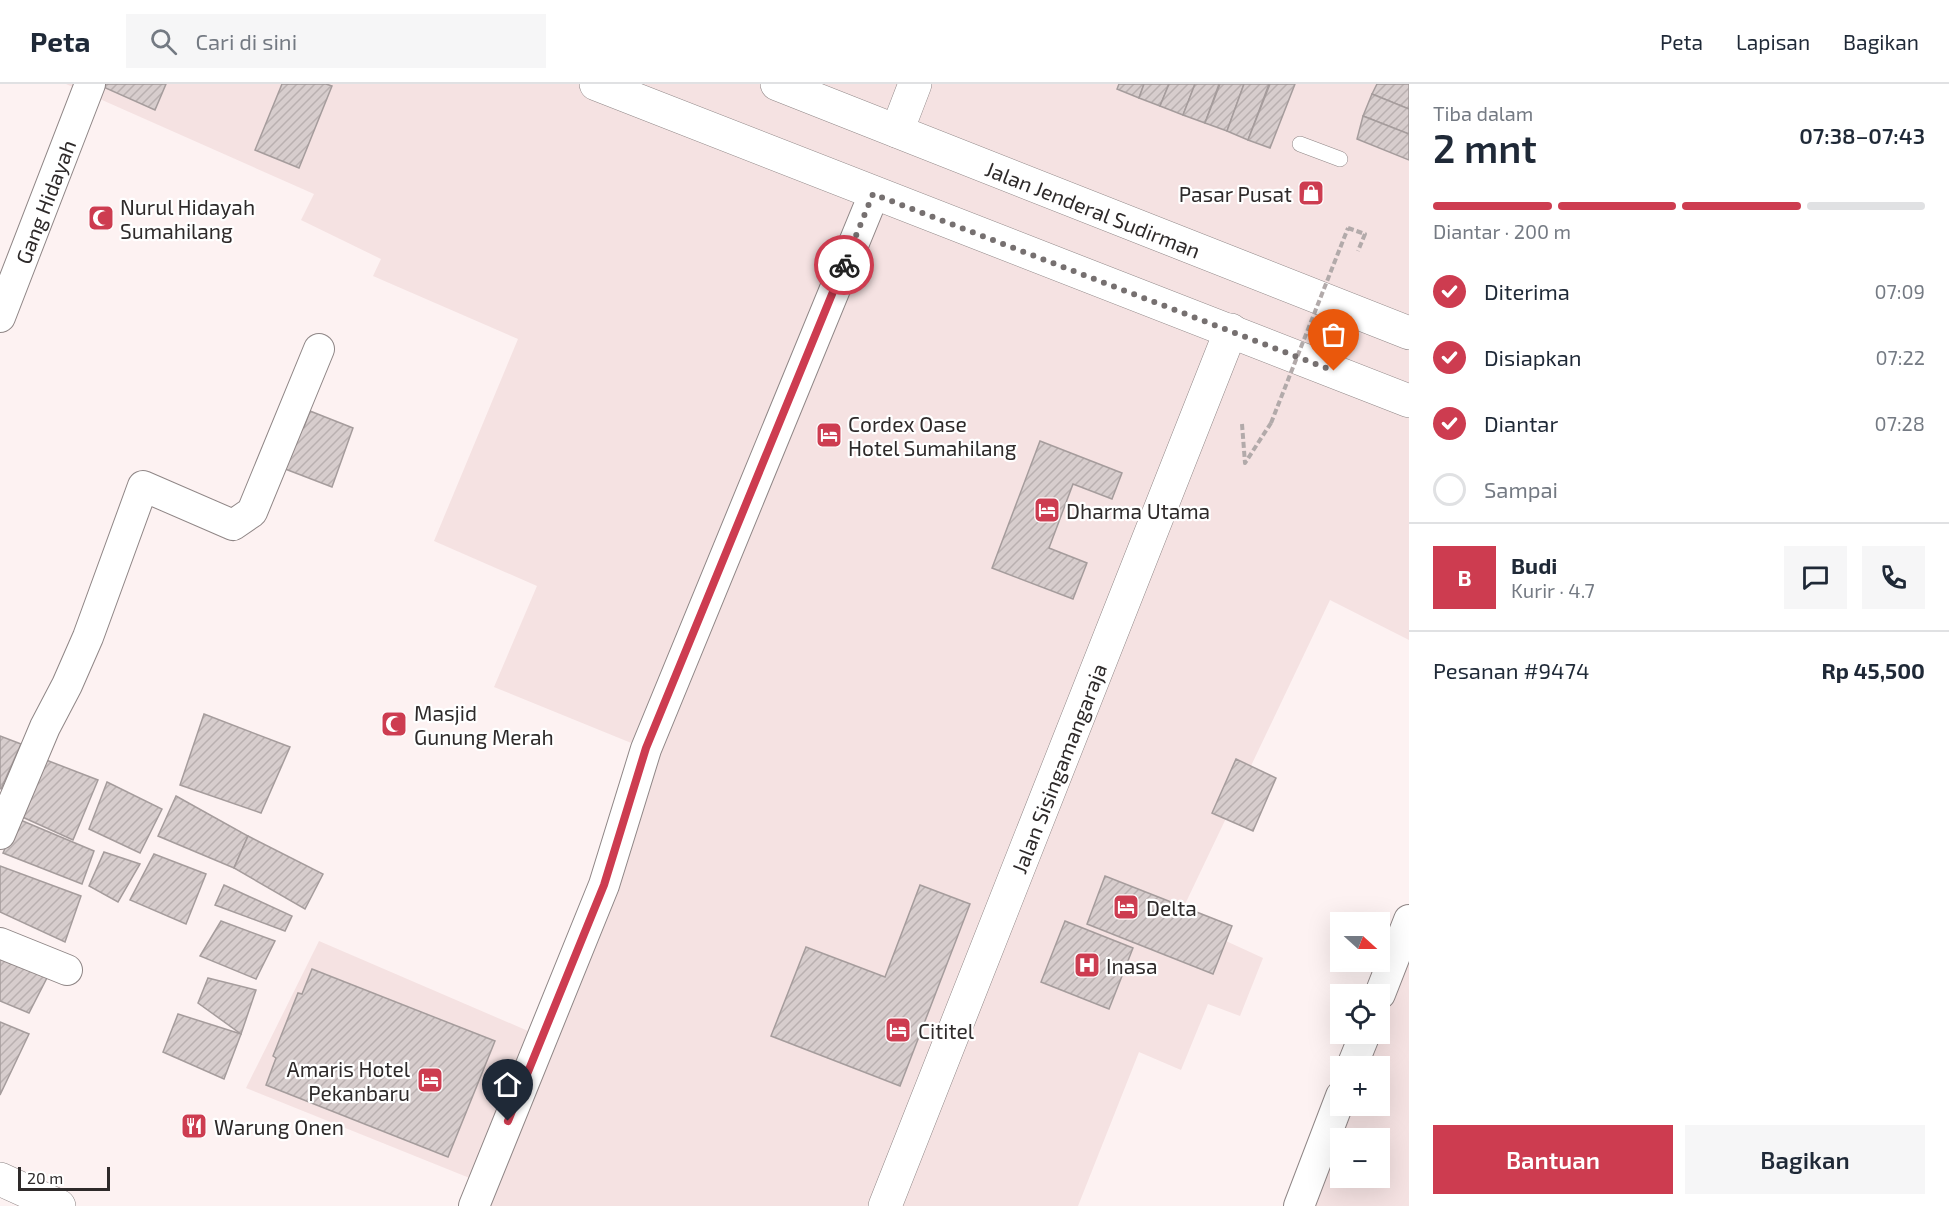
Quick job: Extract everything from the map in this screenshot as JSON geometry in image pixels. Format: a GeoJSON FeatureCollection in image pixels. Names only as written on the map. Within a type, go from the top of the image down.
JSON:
{"type":"FeatureCollection","features":[{"type":"Feature","properties":{"kind":"main road"},"geometry":{"type":"LineString","coordinates":[[596,84],[873,194],[1409,400]]}},
{"type":"Feature","properties":{"kind":"main road","name":"Jalan Jenderal Sudirman"},"geometry":{"type":"LineString","coordinates":[[777,84],[1409,333]]}},
{"type":"Feature","properties":{"kind":"main road"},"geometry":{"type":"LineString","coordinates":[[897,131],[915,84]]}},
{"type":"Feature","properties":{"kind":"main road","name":"Jalan Sisingamangaraja"},"geometry":{"type":"LineString","coordinates":[[885,1206],[1231,330]]}},
{"type":"Feature","properties":{"kind":"main road"},"geometry":{"type":"LineString","coordinates":[[0,1179],[59,1206]]}},
{"type":"Feature","properties":{"kind":"street","name":"Gang Hidayah"},"geometry":{"type":"LineString","coordinates":[[0,317],[90,84]]}},
{"type":"Feature","properties":{"kind":"street"},"geometry":{"type":"LineString","coordinates":[[474,1206],[604,885],[646,748],[873,194]]}},
{"type":"Feature","properties":{"kind":"street"},"geometry":{"type":"LineString","coordinates":[[0,834],[45,727],[88,637],[143,486],[233,525],[252,512],[319,349]]}},
{"type":"Feature","properties":{"kind":"street"},"geometry":{"type":"LineString","coordinates":[[1388,984],[1400,968],[1409,920]]}},
{"type":"Feature","properties":{"kind":"street"},"geometry":{"type":"LineString","coordinates":[[0,943],[67,970]]}},
{"type":"Feature","properties":{"kind":"street"},"geometry":{"type":"LineString","coordinates":[[1299,1206],[1333,1116]]}},
{"type":"Feature","properties":{"kind":"lane"},"geometry":{"type":"LineString","coordinates":[[1300,144],[1340,159]]}},
{"type":"Feature","properties":{"kind":"path"},"geometry":{"type":"LineString","coordinates":[[1242,424],[1245,463],[1271,423],[1348,228],[1365,234],[1358,251]]}},
{"type":"Feature","properties":{"kind":"shaded area"},"geometry":{"type":"Polygon","coordinates":[[[66,84],[1409,84],[1409,640],[1330,600],[1178,919],[1263,958],[1240,1016],[1208,1004],[1181,1070],[1139,1052],[1078,1206],[474,1206],[482,1183],[246,1088],[319,941],[542,1037],[646,749],[494,687],[537,586],[434,541],[518,339],[373,276],[381,259],[301,220],[314,194],[66,84]]]}},
{"type":"Feature","properties":{"kind":"shaded area"},"geometry":{"type":"Polygon","coordinates":[[[1409,931],[1409,1206],[1301,1206],[1330,1133],[1330,1188],[1390,1188],[1390,1128],[1332,1128],[1337,1116],[1390,1116],[1390,1056],[1360,1056],[1365,1044],[1390,1044],[1389,984],[1409,931]]]}},
{"type":"Feature","properties":{"kind":"building"},"geometry":{"type":"Polygon","coordinates":[[[102,84],[166,84],[155,110],[101,86],[102,84]]]}},
{"type":"Feature","properties":{"kind":"building"},"geometry":{"type":"Polygon","coordinates":[[[282,84],[332,86],[299,168],[255,150],[282,84]]]}},
{"type":"Feature","properties":{"kind":"building"},"geometry":{"type":"Polygon","coordinates":[[[1119,84],[1144,84],[1139,98],[1117,89],[1119,84]]]}},
{"type":"Feature","properties":{"kind":"building"},"geometry":{"type":"Polygon","coordinates":[[[1144,84],[1169,84],[1160,106],[1139,98],[1144,84]]]}},
{"type":"Feature","properties":{"kind":"building"},"geometry":{"type":"Polygon","coordinates":[[[1169,84],[1195,84],[1183,115],[1160,106],[1169,84]]]}},
{"type":"Feature","properties":{"kind":"building"},"geometry":{"type":"Polygon","coordinates":[[[1195,84],[1219,84],[1205,123],[1183,115],[1195,84]]]}},
{"type":"Feature","properties":{"kind":"building"},"geometry":{"type":"Polygon","coordinates":[[[1220,84],[1244,84],[1227,131],[1205,123],[1220,84]]]}},
{"type":"Feature","properties":{"kind":"building"},"geometry":{"type":"Polygon","coordinates":[[[1244,84],[1269,84],[1248,140],[1227,131],[1244,84]]]}},
{"type":"Feature","properties":{"kind":"building"},"geometry":{"type":"Polygon","coordinates":[[[1270,84],[1295,84],[1270,148],[1248,140],[1270,84]]]}},
{"type":"Feature","properties":{"kind":"building"},"geometry":{"type":"Polygon","coordinates":[[[1377,84],[1409,84],[1409,109],[1372,94],[1377,84]]]}},
{"type":"Feature","properties":{"kind":"building"},"geometry":{"type":"Polygon","coordinates":[[[1372,94],[1409,109],[1409,134],[1363,116],[1372,94]]]}},
{"type":"Feature","properties":{"kind":"building"},"geometry":{"type":"Polygon","coordinates":[[[1363,116],[1409,134],[1409,160],[1357,139],[1363,116]]]}},
{"type":"Feature","properties":{"kind":"building"},"geometry":{"type":"Polygon","coordinates":[[[310,411],[353,428],[332,487],[280,467],[296,425],[304,427],[310,411]]]}},
{"type":"Feature","properties":{"kind":"building"},"geometry":{"type":"Polygon","coordinates":[[[1040,441],[1122,473],[1112,499],[1073,484],[1049,548],[1087,563],[1073,599],[992,568],[1040,441]]]}},
{"type":"Feature","properties":{"kind":"building"},"geometry":{"type":"Polygon","coordinates":[[[204,714],[290,747],[261,813],[180,785],[204,714]]]}},
{"type":"Feature","properties":{"kind":"building"},"geometry":{"type":"Polygon","coordinates":[[[0,736],[21,744],[1,789],[0,788],[0,736]]]}},
{"type":"Feature","properties":{"kind":"building"},"geometry":{"type":"Polygon","coordinates":[[[41,758],[98,780],[73,840],[18,815],[41,758]]]}},
{"type":"Feature","properties":{"kind":"building"},"geometry":{"type":"Polygon","coordinates":[[[1236,759],[1276,778],[1253,831],[1212,813],[1236,759]]]}},
{"type":"Feature","properties":{"kind":"building"},"geometry":{"type":"Polygon","coordinates":[[[107,782],[162,809],[140,853],[89,829],[107,782]]]}},
{"type":"Feature","properties":{"kind":"building"},"geometry":{"type":"Polygon","coordinates":[[[176,796],[248,836],[234,868],[158,836],[176,796]]]}},
{"type":"Feature","properties":{"kind":"building"},"geometry":{"type":"Polygon","coordinates":[[[18,819],[94,851],[82,884],[3,853],[18,819]]]}},
{"type":"Feature","properties":{"kind":"building"},"geometry":{"type":"Polygon","coordinates":[[[248,836],[323,874],[305,909],[234,868],[248,836]]]}},
{"type":"Feature","properties":{"kind":"building"},"geometry":{"type":"Polygon","coordinates":[[[104,852],[140,864],[118,902],[89,886],[104,852]]]}},
{"type":"Feature","properties":{"kind":"building"},"geometry":{"type":"Polygon","coordinates":[[[154,854],[206,874],[186,924],[130,900],[154,854]]]}},
{"type":"Feature","properties":{"kind":"building"},"geometry":{"type":"Polygon","coordinates":[[[0,866],[81,896],[65,942],[0,912],[0,866]]]}},
{"type":"Feature","properties":{"kind":"building"},"geometry":{"type":"Polygon","coordinates":[[[1105,876],[1232,926],[1213,974],[1087,924],[1105,876]]]}},
{"type":"Feature","properties":{"kind":"building"},"geometry":{"type":"Polygon","coordinates":[[[224,885],[292,916],[285,931],[215,905],[224,885]]]}},
{"type":"Feature","properties":{"kind":"building"},"geometry":{"type":"Polygon","coordinates":[[[920,885],[970,904],[900,1086],[771,1036],[806,947],[885,977],[920,885]]]}},
{"type":"Feature","properties":{"kind":"building"},"geometry":{"type":"Polygon","coordinates":[[[221,921],[275,941],[256,979],[200,956],[221,921]]]}},
{"type":"Feature","properties":{"kind":"building","name":"Inasa"},"geometry":{"type":"Polygon","coordinates":[[[1065,921],[1133,948],[1109,1009],[1041,982],[1065,921]]]}},
{"type":"Feature","properties":{"kind":"building"},"geometry":{"type":"Polygon","coordinates":[[[0,954],[51,970],[29,1013],[0,1001],[0,954]]]}},
{"type":"Feature","properties":{"kind":"building"},"geometry":{"type":"Polygon","coordinates":[[[312,969],[495,1041],[448,1157],[266,1085],[276,1058],[273,1056],[298,993],[302,994],[312,969]]]}},
{"type":"Feature","properties":{"kind":"building"},"geometry":{"type":"Polygon","coordinates":[[[208,978],[256,990],[241,1034],[198,1003],[208,978]]]}},
{"type":"Feature","properties":{"kind":"building"},"geometry":{"type":"Polygon","coordinates":[[[178,1014],[241,1034],[224,1079],[163,1052],[178,1014]]]}},
{"type":"Feature","properties":{"kind":"building"},"geometry":{"type":"Polygon","coordinates":[[[0,1022],[29,1034],[0,1095],[0,1022]]]}},
{"type":"Feature","properties":{"kind":"way so far"},"geometry":{"type":"LineString","coordinates":[[844,265],[873,194],[1334,371]]}},
{"type":"Feature","properties":{"kind":"place","name":"Pasar Pusat"},"geometry":{"type":"Point","coordinates":[1311,193]}},
{"type":"Feature","properties":{"kind":"place","name":"Nurul Hidayah Sumahilang"},"geometry":{"type":"Point","coordinates":[101,218]}},
{"type":"Feature","properties":{"kind":"place","name":"Cordex Oase Hotel Sumahilang"},"geometry":{"type":"Point","coordinates":[829,435]}},
{"type":"Feature","properties":{"kind":"place","name":"Dharma Utama"},"geometry":{"type":"Point","coordinates":[1047,510]}},
{"type":"Feature","properties":{"kind":"place","name":"Masjid Gunung Merah"},"geometry":{"type":"Point","coordinates":[394,724]}},
{"type":"Feature","properties":{"kind":"place","name":"Delta"},"geometry":{"type":"Point","coordinates":[1126,907]}},
{"type":"Feature","properties":{"kind":"place","name":"Inasa"},"geometry":{"type":"Point","coordinates":[1087,965]}},
{"type":"Feature","properties":{"kind":"place","name":"Cititel"},"geometry":{"type":"Point","coordinates":[898,1030]}},
{"type":"Feature","properties":{"kind":"place","name":"Amaris Hotel Pekanbaru"},"geometry":{"type":"Point","coordinates":[430,1080]}},
{"type":"Feature","properties":{"kind":"place","name":"Warung Onen"},"geometry":{"type":"Point","coordinates":[194,1126]}},
{"type":"Feature","properties":{"kind":"route"},"geometry":{"type":"LineString","coordinates":[[508,1121],[604,885],[646,748],[844,265]]}}]}
